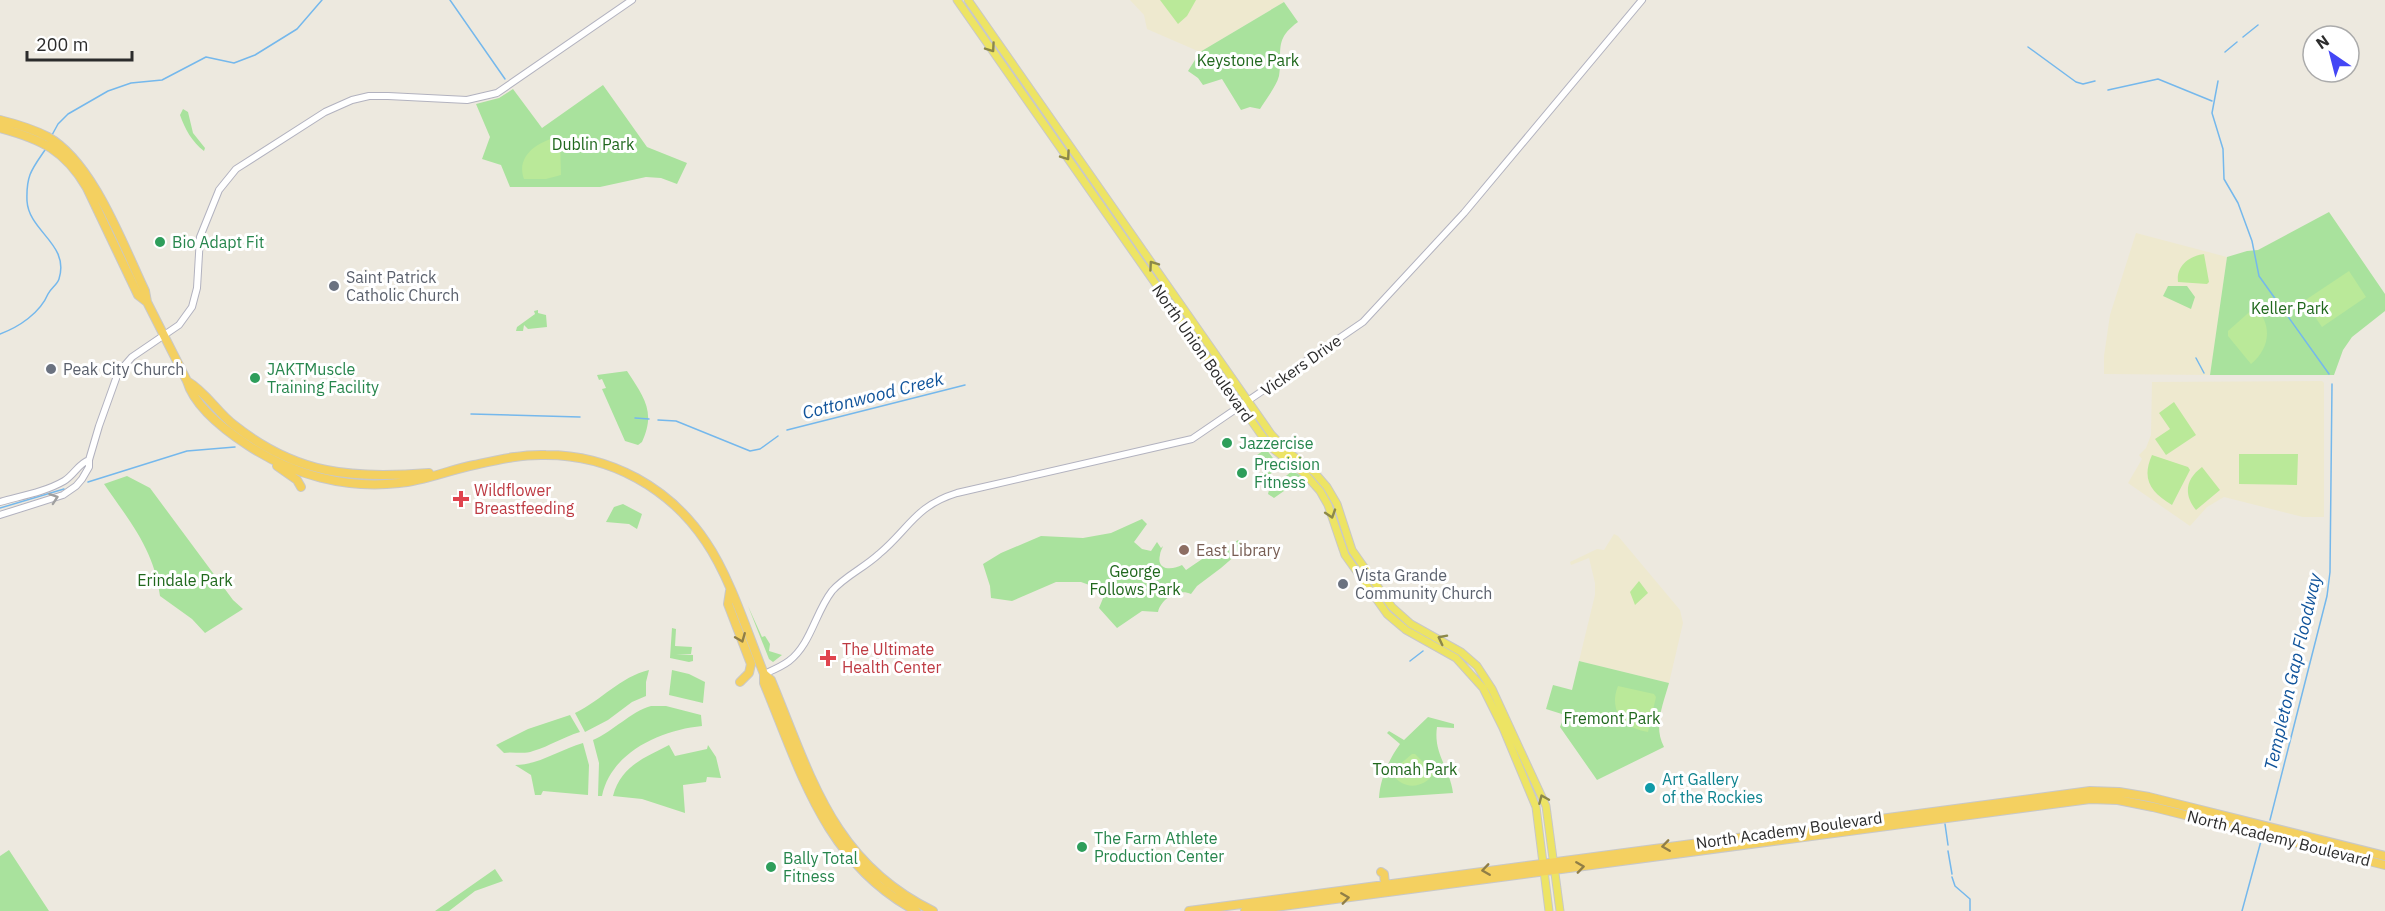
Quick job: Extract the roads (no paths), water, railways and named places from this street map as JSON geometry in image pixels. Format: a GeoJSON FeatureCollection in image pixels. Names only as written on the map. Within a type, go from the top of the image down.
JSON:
{"type":"FeatureCollection","features":[{"type":"Feature","properties":{"kind":"highway"},"geometry":{"type":"LineString","coordinates":[[0,120],[56,146],[77,160],[92,183],[145,291],[147,302],[187,381],[190,392],[208,413],[286,474],[295,478],[301,487]]}},
{"type":"Feature","properties":{"kind":"highway"},"geometry":{"type":"LineString","coordinates":[[0,128],[32,134]]}},
{"type":"Feature","properties":{"kind":"highway"},"geometry":{"type":"LineString","coordinates":[[187,381],[198,387],[220,413],[248,436],[284,456],[321,469],[375,477],[445,472]]}},
{"type":"Feature","properties":{"kind":"highway"},"geometry":{"type":"LineString","coordinates":[[256,451],[285,466],[315,476],[349,483],[389,484],[409,482],[517,457],[546,455],[598,462],[624,471],[664,495],[692,522],[716,559],[764,674],[764,683],[824,823],[841,848],[867,876],[891,896],[916,911]]}},
{"type":"Feature","properties":{"kind":"highway"},"geometry":{"type":"LineString","coordinates":[[315,476],[321,469]]}},
{"type":"Feature","properties":{"kind":"highway"},"geometry":{"type":"LineString","coordinates":[[730,591],[728,604],[751,664],[749,673],[740,682]]}},
{"type":"Feature","properties":{"kind":"highway"},"geometry":{"type":"LineString","coordinates":[[764,674],[771,680],[822,802],[837,829],[866,865],[889,885],[933,911]]}},
{"type":"Feature","properties":{"kind":"highway","name":"North Academy Boulevard"},"geometry":{"type":"LineString","coordinates":[[1189,911],[2090,791],[2119,792],[2149,797],[2385,856]]}},
{"type":"Feature","properties":{"kind":"highway","name":"North Academy Boulevard"},"geometry":{"type":"LineString","coordinates":[[1245,911],[2090,799],[2118,800],[2153,807],[2385,865]]}},
{"type":"Feature","properties":{"kind":"highway"},"geometry":{"type":"LineString","coordinates":[[824,823],[830,825],[857,862],[860,865],[866,865]]}},
{"type":"Feature","properties":{"kind":"main road"},"geometry":{"type":"LineString","coordinates":[[0,515],[69,492],[86,474],[118,373],[132,357],[179,325],[192,307],[196,292],[198,246],[202,231],[221,186],[240,166],[325,112],[352,100],[388,96],[467,100],[497,93],[632,0]]}},
{"type":"Feature","properties":{"kind":"main road","name":"North Union Boulevard"},"geometry":{"type":"LineString","coordinates":[[957,0],[1241,407],[1267,442],[1309,478],[1324,497],[1345,555],[1387,614],[1406,630],[1456,658],[1483,688],[1534,798],[1538,813],[1549,911]]}},
{"type":"Feature","properties":{"kind":"main road","name":"North Union Boulevard"},"geometry":{"type":"LineString","coordinates":[[968,0],[1248,402],[1280,444],[1314,472],[1327,487],[1337,504],[1352,550],[1392,607],[1412,624],[1461,652],[1477,666],[1492,689],[1546,806],[1560,911]]}},
{"type":"Feature","properties":{"kind":"main road","name":"Vickers Drive"},"geometry":{"type":"LineString","coordinates":[[764,674],[790,660],[800,650],[824,603],[839,585],[881,553],[914,516],[939,500],[957,493],[1187,441],[1202,434],[1367,318],[1464,213],[1642,0]]}},
{"type":"Feature","properties":{"kind":"main road"},"geometry":{"type":"LineString","coordinates":[[1184,325],[1191,326],[1201,340],[1208,344]]}},
{"type":"Feature","properties":{"kind":"main road"},"geometry":{"type":"LineString","coordinates":[[0,502],[62,482],[89,460]]}},
{"type":"Feature","properties":{"kind":"main road"},"geometry":{"type":"LineString","coordinates":[[1289,462],[1294,460],[1310,472],[1314,472]]}},
{"type":"Feature","properties":{"kind":"main road"},"geometry":{"type":"LineString","coordinates":[[784,731],[790,736],[799,758],[805,762]]}},
{"type":"Feature","properties":{"kind":"waterway","name":"Cottonwood Creek"},"geometry":{"type":"LineString","coordinates":[[52,135],[58,124],[68,114],[108,91],[131,83],[162,80],[206,57],[234,63],[255,55],[297,29],[322,0]]}},
{"type":"Feature","properties":{"kind":"waterway","name":"Cottonwood Creek"},"geometry":{"type":"LineString","coordinates":[[450,0],[505,79]]}},
{"type":"Feature","properties":{"kind":"waterway","name":"Templeton Gap Floodway"},"geometry":{"type":"LineString","coordinates":[[2243,37],[2258,25]]}},
{"type":"Feature","properties":{"kind":"waterway","name":"Templeton Gap Floodway"},"geometry":{"type":"LineString","coordinates":[[2225,52],[2237,42]]}},
{"type":"Feature","properties":{"kind":"waterway"},"geometry":{"type":"LineString","coordinates":[[2028,47],[2076,82],[2083,84],[2095,81]]}},
{"type":"Feature","properties":{"kind":"waterway"},"geometry":{"type":"LineString","coordinates":[[2108,90],[2158,79],[2212,101]]}},
{"type":"Feature","properties":{"kind":"waterway","name":"Templeton Gap Floodway"},"geometry":{"type":"LineString","coordinates":[[2218,81],[2212,113],[2223,149],[2224,179],[2238,203],[2252,241],[2259,276],[2329,374]]}},
{"type":"Feature","properties":{"kind":"waterway","name":"Cottonwood Creek"},"geometry":{"type":"LineString","coordinates":[[0,334],[34,313],[59,279],[61,267],[59,256],[34,221],[27,201],[31,173],[45,150]]}},
{"type":"Feature","properties":{"kind":"waterway"},"geometry":{"type":"LineString","coordinates":[[2196,358],[2204,373]]}},
{"type":"Feature","properties":{"kind":"waterway","name":"Templeton Gap Floodway"},"geometry":{"type":"LineString","coordinates":[[2270,820],[2327,596],[2330,572],[2332,384]]}},
{"type":"Feature","properties":{"kind":"waterway","name":"Cottonwood Creek"},"geometry":{"type":"LineString","coordinates":[[787,430],[965,385]]}},
{"type":"Feature","properties":{"kind":"waterway","name":"Cottonwood Creek"},"geometry":{"type":"LineString","coordinates":[[471,414],[580,417]]}},
{"type":"Feature","properties":{"kind":"waterway","name":"Cottonwood Creek"},"geometry":{"type":"LineString","coordinates":[[635,418],[649,419]]}},
{"type":"Feature","properties":{"kind":"waterway","name":"Cottonwood Creek"},"geometry":{"type":"LineString","coordinates":[[658,420],[676,421],[750,451],[760,449],[778,436]]}},
{"type":"Feature","properties":{"kind":"waterway","name":"Cottonwood Creek"},"geometry":{"type":"LineString","coordinates":[[88,482],[187,451],[235,447]]}},
{"type":"Feature","properties":{"kind":"waterway","name":"Cottonwood Creek"},"geometry":{"type":"LineString","coordinates":[[0,508],[64,489]]}},
{"type":"Feature","properties":{"kind":"waterway"},"geometry":{"type":"LineString","coordinates":[[1410,661],[1423,651]]}},
{"type":"Feature","properties":{"kind":"waterway"},"geometry":{"type":"LineString","coordinates":[[1945,824],[1948,845]]}},
{"type":"Feature","properties":{"kind":"waterway","name":"Templeton Gap Floodway"},"geometry":{"type":"LineString","coordinates":[[2242,911],[2261,841]]}},
{"type":"Feature","properties":{"kind":"waterway"},"geometry":{"type":"LineString","coordinates":[[1948,851],[1952,874]]}},
{"type":"Feature","properties":{"kind":"waterway"},"geometry":{"type":"LineString","coordinates":[[1952,877],[1955,886],[1970,899],[1970,911]]}},
{"type":"Feature","properties":{"kind":"place","name":"Bio Adapt Fit"},"geometry":{"type":"Point","coordinates":[160,242]}},
{"type":"Feature","properties":{"kind":"place","name":"Saint Patrick Catholic Church"},"geometry":{"type":"Point","coordinates":[334,286]}},
{"type":"Feature","properties":{"kind":"place","name":"Peak City Church"},"geometry":{"type":"Point","coordinates":[51,369]}},
{"type":"Feature","properties":{"kind":"place","name":"JAKTMuscle Training Facility"},"geometry":{"type":"Point","coordinates":[255,378]}},
{"type":"Feature","properties":{"kind":"place","name":"Jazzercise"},"geometry":{"type":"Point","coordinates":[1227,443]}},
{"type":"Feature","properties":{"kind":"place","name":"Precision Fitness"},"geometry":{"type":"Point","coordinates":[1242,473]}},
{"type":"Feature","properties":{"kind":"place","name":"Wildflower Breastfeeding"},"geometry":{"type":"Point","coordinates":[461,499]}},
{"type":"Feature","properties":{"kind":"place","name":"East Library"},"geometry":{"type":"Point","coordinates":[1184,550]}},
{"type":"Feature","properties":{"kind":"place","name":"Vista Grande Community Church"},"geometry":{"type":"Point","coordinates":[1343,584]}},
{"type":"Feature","properties":{"kind":"place","name":"The Ultimate Health Center"},"geometry":{"type":"Point","coordinates":[828,658]}},
{"type":"Feature","properties":{"kind":"place","name":"Art Gallery of the Rockies"},"geometry":{"type":"Point","coordinates":[1650,788]}},
{"type":"Feature","properties":{"kind":"place","name":"The Farm Athlete Production Center"},"geometry":{"type":"Point","coordinates":[1082,847]}},
{"type":"Feature","properties":{"kind":"place","name":"Bally Total Fitness"},"geometry":{"type":"Point","coordinates":[771,867]}},
{"type":"Feature","properties":{"kind":"park label","name":"Keystone Park"},"geometry":{"type":"Point","coordinates":[1248,60]}},
{"type":"Feature","properties":{"kind":"park label","name":"Dublin Park"},"geometry":{"type":"Point","coordinates":[593,144]}},
{"type":"Feature","properties":{"kind":"park label","name":"Keller Park"},"geometry":{"type":"Point","coordinates":[2290,308]}},
{"type":"Feature","properties":{"kind":"park label","name":"Erindale Park"},"geometry":{"type":"Point","coordinates":[185,580]}},
{"type":"Feature","properties":{"kind":"park label","name":"George Follows Park"},"geometry":{"type":"Point","coordinates":[1135,580]}},
{"type":"Feature","properties":{"kind":"park label","name":"Fremont Park"},"geometry":{"type":"Point","coordinates":[1612,718]}},
{"type":"Feature","properties":{"kind":"park label","name":"Tomah Park"},"geometry":{"type":"Point","coordinates":[1415,769]}}]}
